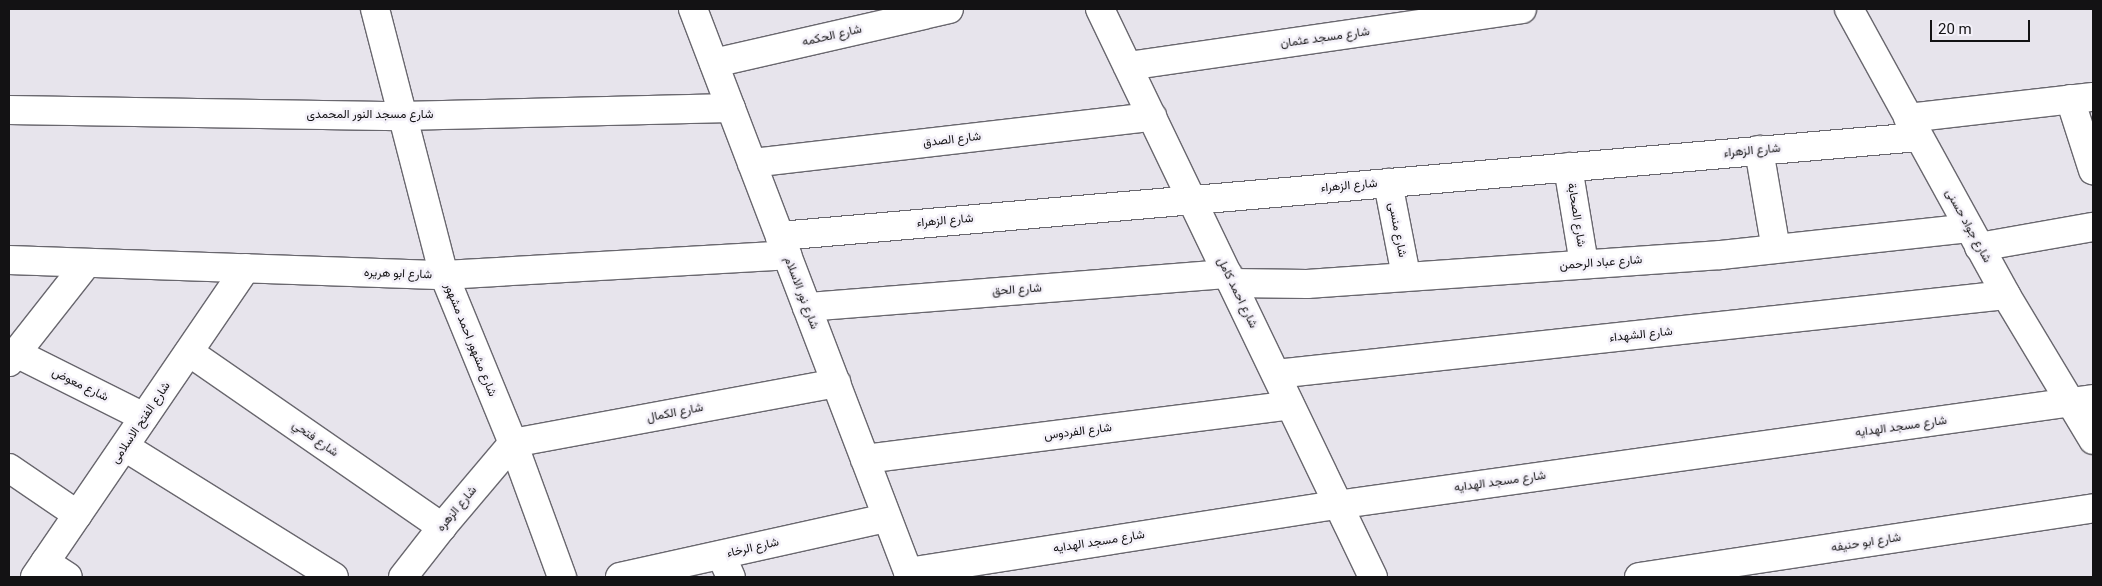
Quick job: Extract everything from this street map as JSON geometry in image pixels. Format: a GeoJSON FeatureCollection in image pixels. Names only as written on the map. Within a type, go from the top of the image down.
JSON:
{"type":"FeatureCollection","features":[{"type":"Feature","properties":{"kind":"street","name":"شارع مشهور احمد مشهور"},"geometry":{"type":"LineString","coordinates":[[375,9],[401,116],[444,276],[513,443],[552,570]]}},
{"type":"Feature","properties":{"kind":"street","name":"شارع نور الاسلام"},"geometry":{"type":"LineString","coordinates":[[693,9],[909,575]]}},
{"type":"Feature","properties":{"kind":"street","name":"شارع الحكمه"},"geometry":{"type":"LineString","coordinates":[[714,63],[949,9]]}},
{"type":"Feature","properties":{"kind":"street","name":"شارع احمد كامل"},"geometry":{"type":"LineString","coordinates":[[1100,9],[1276,374],[1336,505],[1373,577]]}},
{"type":"Feature","properties":{"kind":"street","name":"شارع مسجد عثمان"},"geometry":{"type":"LineString","coordinates":[[1128,66],[1522,9]]}},
{"type":"Feature","properties":{"kind":"street","name":"شارع جواد حسنى"},"geometry":{"type":"LineString","coordinates":[[1849,9],[2006,295],[2081,401],[2093,440]]}},
{"type":"Feature","properties":{"kind":"street","name":"شارع الزهراء"},"geometry":{"type":"LineString","coordinates":[[783,245],[1192,200],[1759,150],[1913,128],[2082,98]]}},
{"type":"Feature","properties":{"kind":"street"},"geometry":{"type":"LineString","coordinates":[[2082,98],[2093,170]]}},
{"type":"Feature","properties":{"kind":"street","name":"شارع مسجد النور المحمدى"},"geometry":{"type":"LineString","coordinates":[[9,110],[401,116],[731,108]]}},
{"type":"Feature","properties":{"kind":"street","name":"شارع الصدق"},"geometry":{"type":"LineString","coordinates":[[752,163],[1152,117]]}},
{"type":"Feature","properties":{"kind":"street"},"geometry":{"type":"LineString","coordinates":[[1759,150],[1776,249]]}},
{"type":"Feature","properties":{"kind":"street","name":"شارع الصحابة"},"geometry":{"type":"LineString","coordinates":[[1568,167],[1584,264]]}},
{"type":"Feature","properties":{"kind":"street","name":"شارع منسى"},"geometry":{"type":"LineString","coordinates":[[1388,183],[1406,276]]}},
{"type":"Feature","properties":{"kind":"street","name":"شارع عباد الرحمن"},"geometry":{"type":"LineString","coordinates":[[1230,278],[1306,284],[1721,255],[1776,249],[1974,238],[2093,227]]}},
{"type":"Feature","properties":{"kind":"street","name":"شارع ابو هريره"},"geometry":{"type":"LineString","coordinates":[[9,260],[444,276],[783,245]]}},
{"type":"Feature","properties":{"kind":"street"},"geometry":{"type":"LineString","coordinates":[[12,358],[88,263]]}},
{"type":"Feature","properties":{"kind":"street","name":"شارع الفتح الاسلامى"},"geometry":{"type":"LineString","coordinates":[[40,570],[246,268]]}},
{"type":"Feature","properties":{"kind":"street","name":"شارع الحق"},"geometry":{"type":"LineString","coordinates":[[807,307],[1230,278]]}},
{"type":"Feature","properties":{"kind":"street","name":"شارع الشهداء"},"geometry":{"type":"LineString","coordinates":[[1276,374],[2006,295]]}},
{"type":"Feature","properties":{"kind":"street","name":"شارع فتحي"},"geometry":{"type":"LineString","coordinates":[[189,352],[442,527]]}},
{"type":"Feature","properties":{"kind":"street","name":"شارع معوض"},"geometry":{"type":"LineString","coordinates":[[12,358],[144,417]]}},
{"type":"Feature","properties":{"kind":"street","name":"شارع الكمال"},"geometry":{"type":"LineString","coordinates":[[513,443],[836,383]]}},
{"type":"Feature","properties":{"kind":"street","name":"شارع مسجد الهدايه"},"geometry":{"type":"LineString","coordinates":[[909,575],[1336,505],[2081,401]]}},
{"type":"Feature","properties":{"kind":"street","name":"شارع الفردوس"},"geometry":{"type":"LineString","coordinates":[[865,459],[1290,405]]}},
{"type":"Feature","properties":{"kind":"street","name":"شارع الزهره"},"geometry":{"type":"LineString","coordinates":[[403,577],[442,527],[513,443]]}},
{"type":"Feature","properties":{"kind":"street"},"geometry":{"type":"LineString","coordinates":[[125,446],[334,577]]}},
{"type":"Feature","properties":{"kind":"street"},"geometry":{"type":"LineString","coordinates":[[9,468],[78,515]]}},
{"type":"Feature","properties":{"kind":"street","name":"شارع ابو حنيفه"},"geometry":{"type":"LineString","coordinates":[[1639,577],[2093,508]]}},
{"type":"Feature","properties":{"kind":"street","name":"شارع الرخاء"},"geometry":{"type":"LineString","coordinates":[[620,577],[726,566],[887,518]]}},
{"type":"Feature","properties":{"kind":"street"},"geometry":{"type":"LineString","coordinates":[[40,570],[68,577]]}}]}
